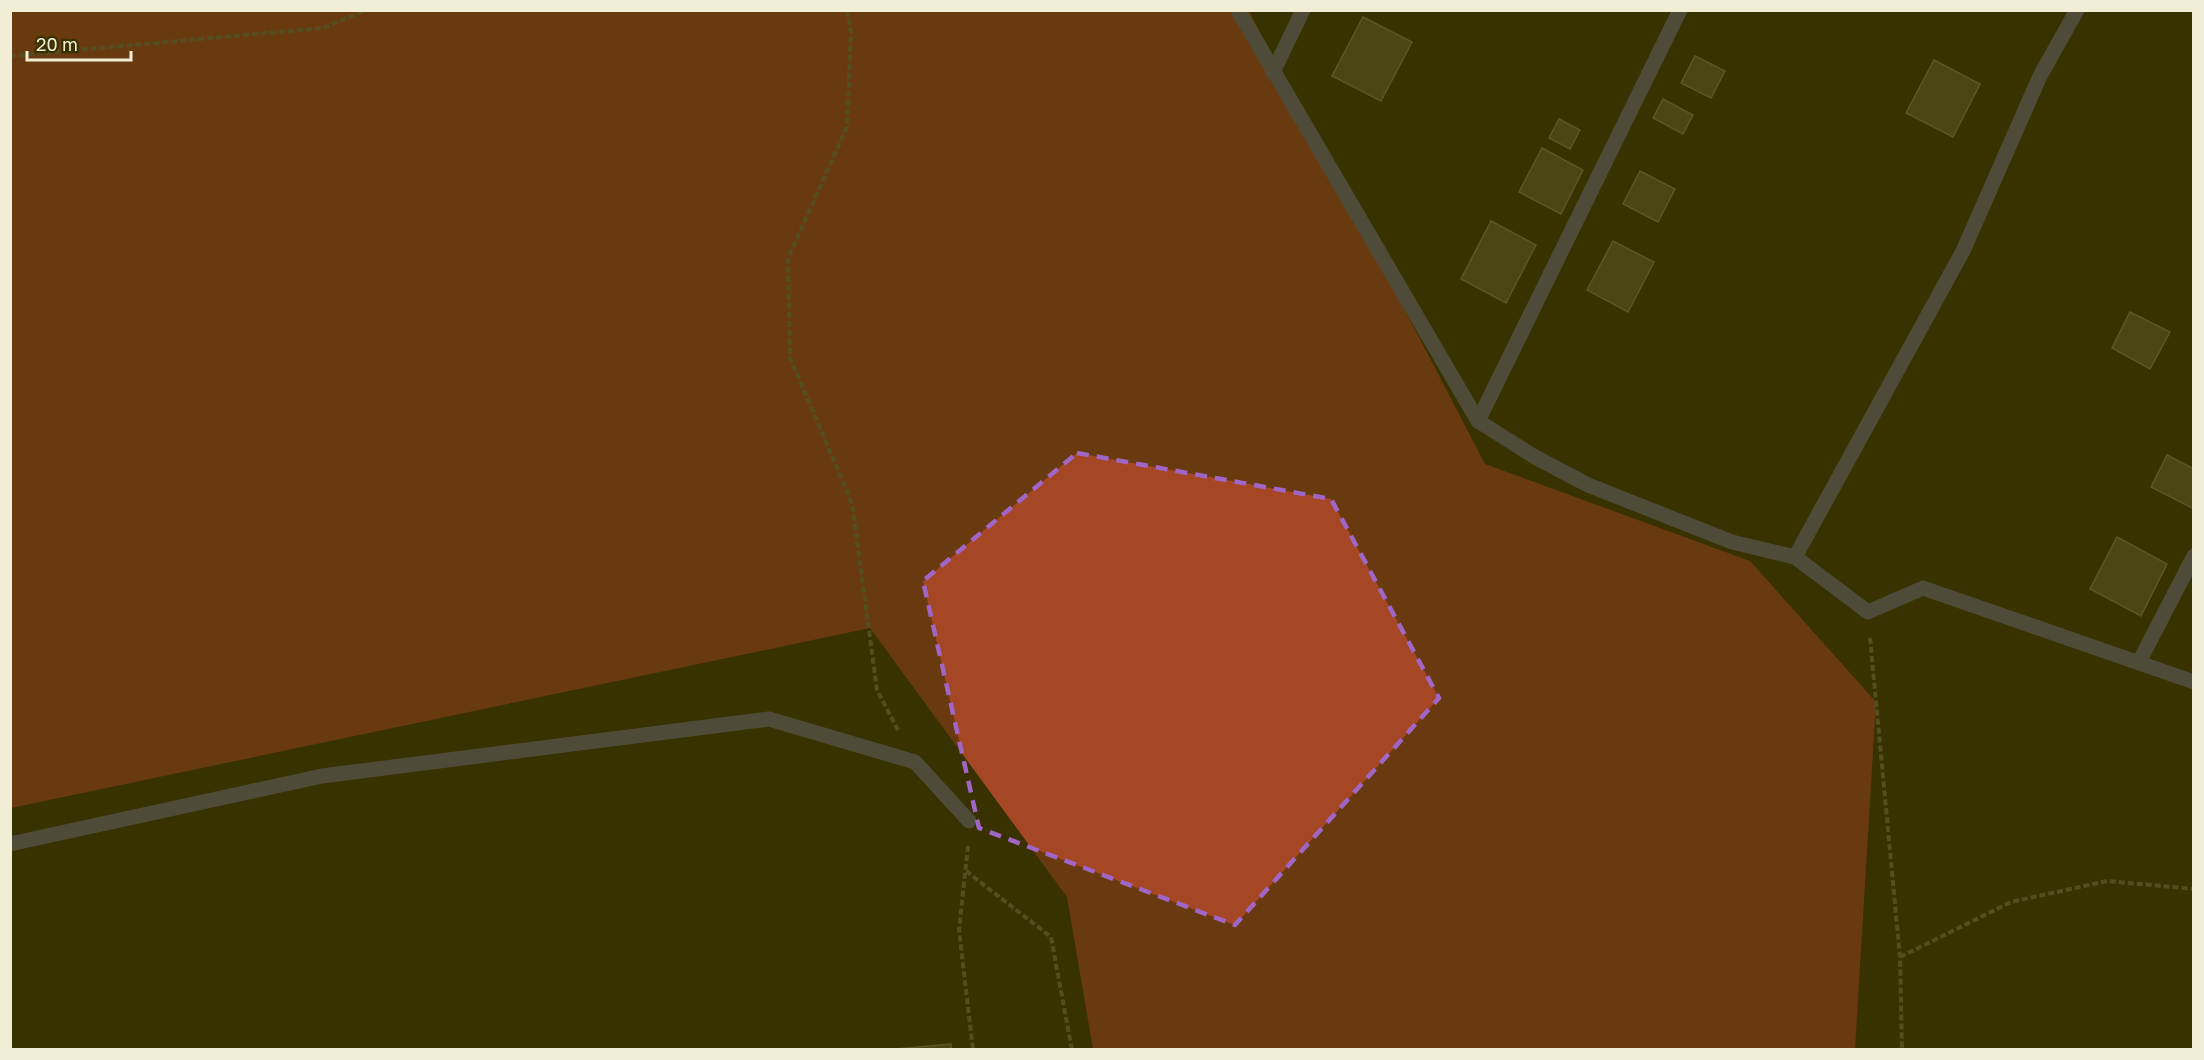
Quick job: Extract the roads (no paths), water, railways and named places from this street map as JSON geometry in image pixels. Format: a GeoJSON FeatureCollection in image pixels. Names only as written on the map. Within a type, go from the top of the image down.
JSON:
{"type":"FeatureCollection","features":[{"type":"Feature","properties":{"kind":"street"},"geometry":{"type":"LineString","coordinates":[[1238,10],[1478,421],[1535,457],[1588,485],[1732,542],[1795,557],[1868,612],[1923,588],[2193,682]]}},
{"type":"Feature","properties":{"kind":"street"},"geometry":{"type":"LineString","coordinates":[[1273,72],[1303,10]]}},
{"type":"Feature","properties":{"kind":"street"},"geometry":{"type":"LineString","coordinates":[[1478,421],[1680,10]]}},
{"type":"Feature","properties":{"kind":"street"},"geometry":{"type":"LineString","coordinates":[[1795,557],[1963,251],[2040,76],[2077,10]]}},
{"type":"Feature","properties":{"kind":"street"},"geometry":{"type":"LineString","coordinates":[[2139,662],[2193,556]]}},
{"type":"Feature","properties":{"kind":"street"},"geometry":{"type":"LineString","coordinates":[[10,844],[322,776],[769,719],[915,762],[969,821]]}}]}
